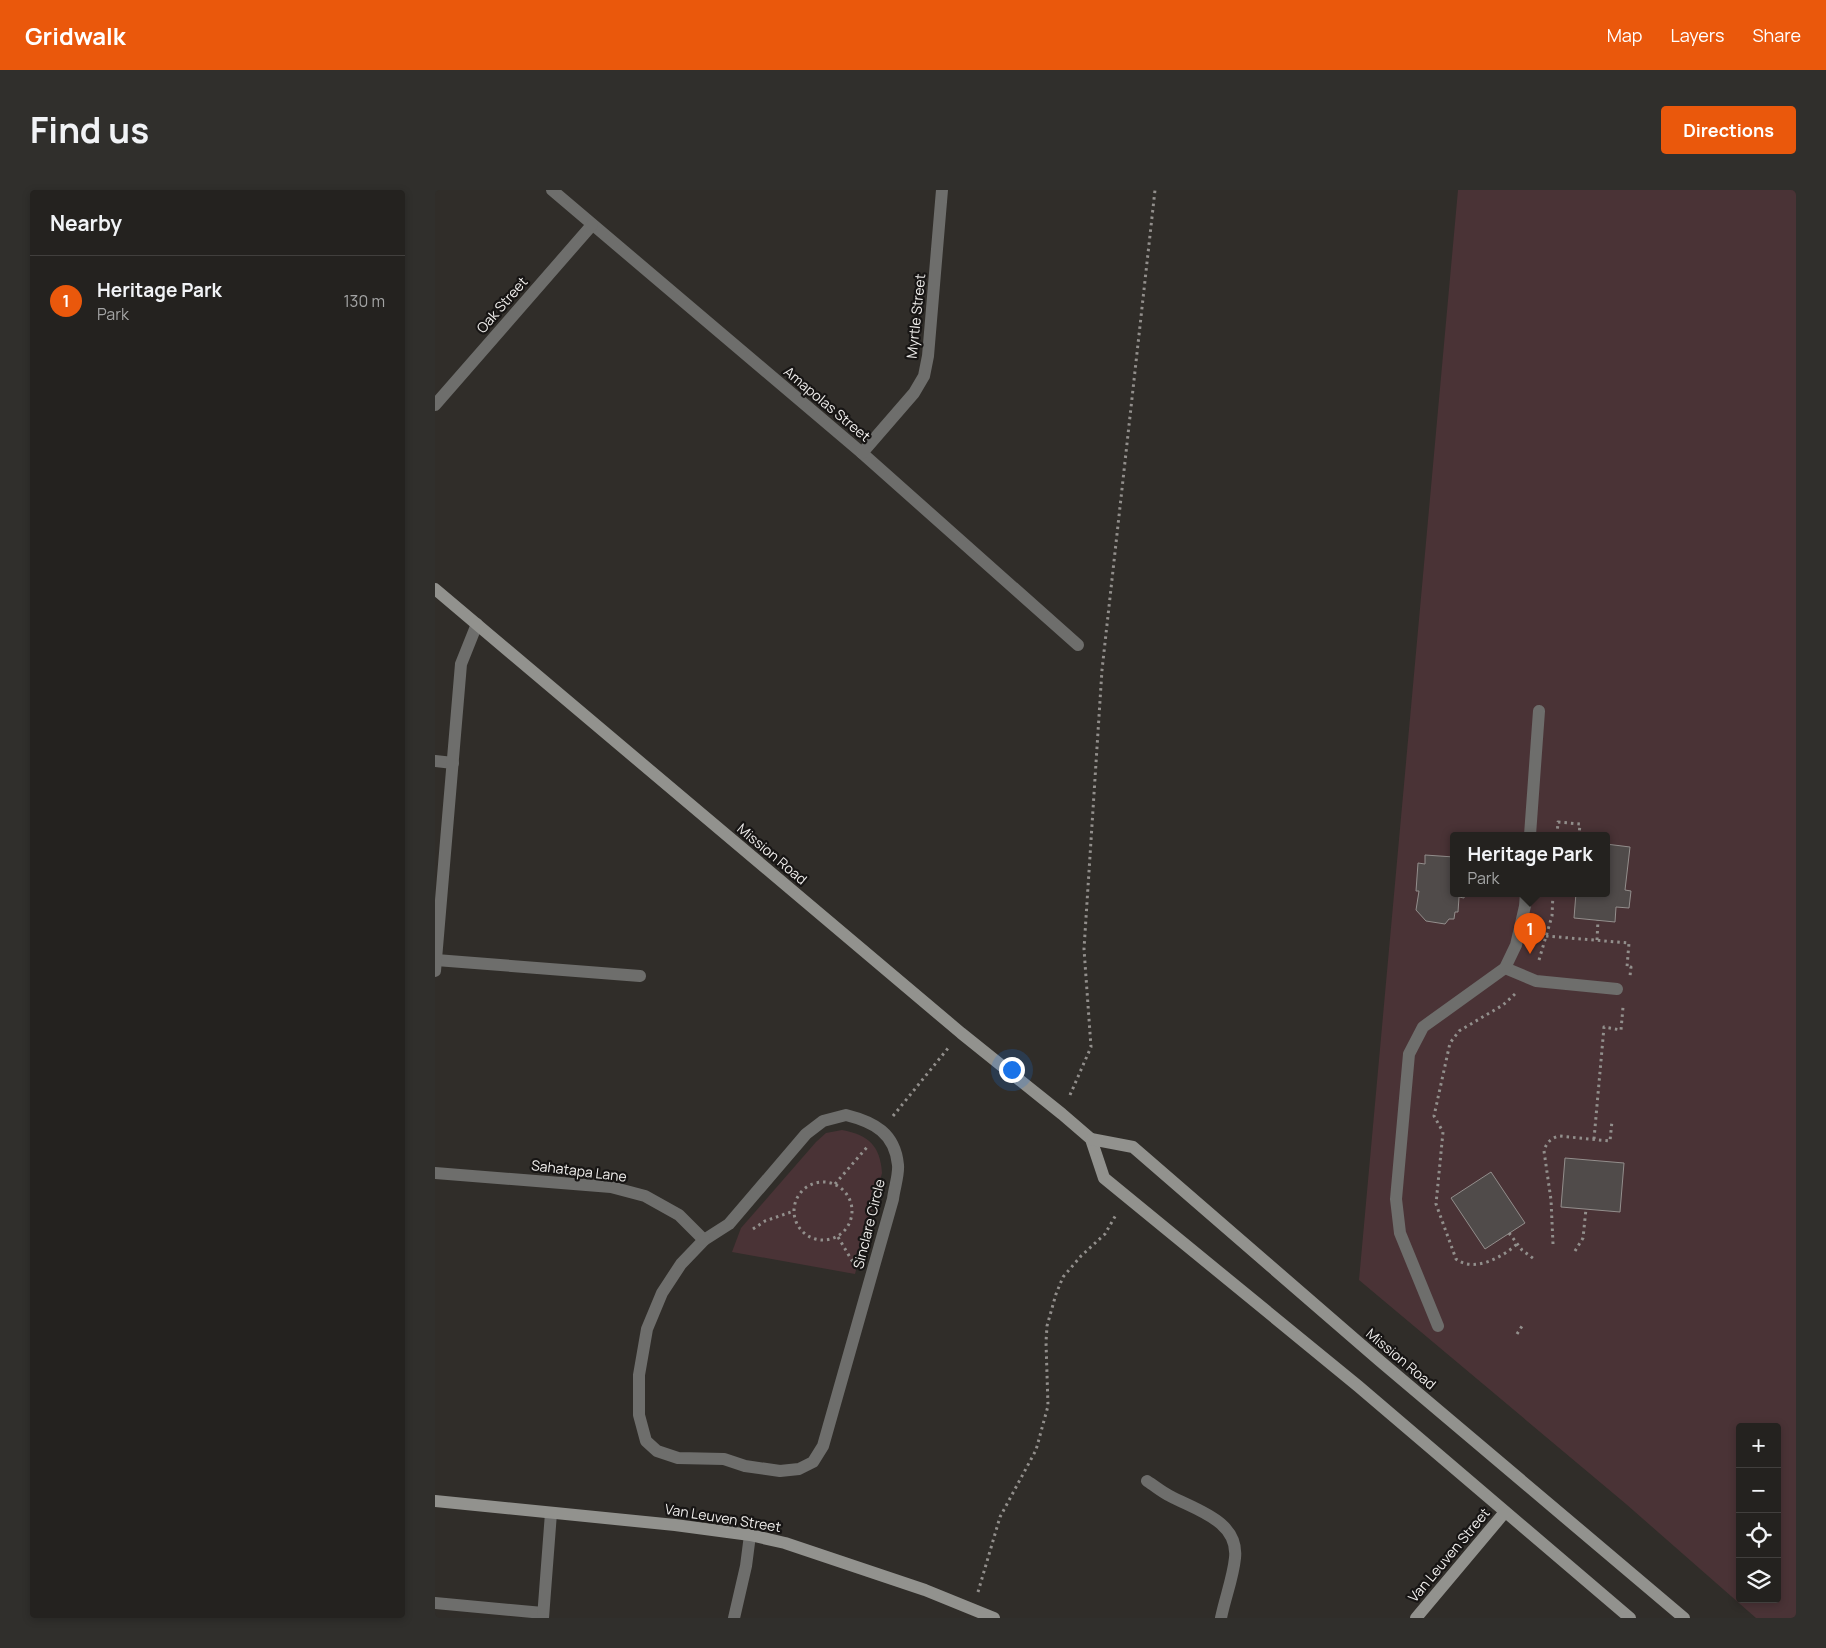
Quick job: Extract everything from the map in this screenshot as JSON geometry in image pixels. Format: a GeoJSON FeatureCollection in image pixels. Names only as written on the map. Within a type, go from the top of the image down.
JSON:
{"type":"FeatureCollection","features":[{"type":"Feature","properties":{"kind":"street","name":"Amapolas Street"},"geometry":{"type":"LineString","coordinates":[[552,190],[862,453],[1079,645]]}},
{"type":"Feature","properties":{"kind":"street","name":"Myrtle Street"},"geometry":{"type":"LineString","coordinates":[[862,453],[914,393],[924,376],[928,356],[942,190]]}},
{"type":"Feature","properties":{"kind":"street","name":"Oak Street"},"geometry":{"type":"LineString","coordinates":[[435,405],[592,225]]}},
{"type":"Feature","properties":{"kind":"street","name":"Mission Road"},"geometry":{"type":"LineString","coordinates":[[435,589],[961,1033],[1091,1139],[1133,1147],[1380,1361],[1684,1618]]}},
{"type":"Feature","properties":{"kind":"street"},"geometry":{"type":"LineString","coordinates":[[477,624],[461,664],[435,966],[640,976]]}},
{"type":"Feature","properties":{"kind":"street"},"geometry":{"type":"LineString","coordinates":[[1530,832],[1539,711]]}},
{"type":"Feature","properties":{"kind":"street"},"geometry":{"type":"LineString","coordinates":[[435,761],[453,763]]}},
{"type":"Feature","properties":{"kind":"street"},"geometry":{"type":"LineString","coordinates":[[1438,1326],[1401,1234],[1396,1199],[1409,1054],[1423,1027],[1505,968],[1516,945],[1526,897]]}},
{"type":"Feature","properties":{"kind":"street"},"geometry":{"type":"LineString","coordinates":[[1505,968],[1536,981],[1617,989]]}},
{"type":"Feature","properties":{"kind":"street","name":"Sinclare Circle"},"geometry":{"type":"LineString","coordinates":[[846,1116],[864,1120],[882,1130],[891,1142],[898,1165],[893,1199],[823,1446],[813,1462],[799,1469],[780,1471],[745,1466],[724,1459],[678,1458],[657,1451],[646,1441],[639,1415],[639,1375],[647,1329],[662,1293],[681,1264],[705,1240],[729,1224],[806,1134],[823,1121],[846,1116]]}},
{"type":"Feature","properties":{"kind":"street"},"geometry":{"type":"LineString","coordinates":[[1091,1139],[1104,1178],[1358,1386],[1631,1618]]}},
{"type":"Feature","properties":{"kind":"street","name":"Sahatapa Lane"},"geometry":{"type":"LineString","coordinates":[[435,1173],[611,1187],[645,1196],[679,1215],[705,1240]]}},
{"type":"Feature","properties":{"kind":"street"},"geometry":{"type":"LineString","coordinates":[[1147,1481],[1168,1496],[1213,1518],[1229,1530],[1234,1543],[1235,1557],[1221,1618]]}},
{"type":"Feature","properties":{"kind":"street","name":"Van Leuven Street"},"geometry":{"type":"LineString","coordinates":[[435,1501],[675,1525],[750,1535],[794,1546],[925,1590],[994,1618]]}},
{"type":"Feature","properties":{"kind":"street","name":"Van Leuven Street"},"geometry":{"type":"LineString","coordinates":[[1415,1618],[1505,1512]]}},
{"type":"Feature","properties":{"kind":"street"},"geometry":{"type":"LineString","coordinates":[[435,1603],[543,1615],[551,1513]]}},
{"type":"Feature","properties":{"kind":"street"},"geometry":{"type":"LineString","coordinates":[[734,1618],[746,1566],[750,1535]]}},
{"type":"Feature","properties":{"kind":"path"},"geometry":{"type":"LineString","coordinates":[[1062,1114],[1091,1047],[1084,949],[1102,670],[1155,190]]}},
{"type":"Feature","properties":{"kind":"path"},"geometry":{"type":"LineString","coordinates":[[1557,832],[1558,822],[1580,824],[1579,832]]}},
{"type":"Feature","properties":{"kind":"path"},"geometry":{"type":"LineString","coordinates":[[1517,1244],[1507,1252],[1491,1260],[1462,1264],[1457,1259],[1436,1204],[1443,1132],[1434,1116],[1450,1043],[1459,1031],[1510,1000],[1539,960],[1552,916],[1553,897]]}},
{"type":"Feature","properties":{"kind":"path"},"geometry":{"type":"LineString","coordinates":[[1597,940],[1598,920]]}},
{"type":"Feature","properties":{"kind":"path"},"geometry":{"type":"LineString","coordinates":[[1546,936],[1629,943],[1627,967],[1631,967],[1630,977]]}},
{"type":"Feature","properties":{"kind":"path"},"geometry":{"type":"LineString","coordinates":[[1594,1139],[1604,1027],[1621,1030],[1623,1006],[1628,1006]]}},
{"type":"Feature","properties":{"kind":"path"},"geometry":{"type":"LineString","coordinates":[[835,1184],[961,1033]]}},
{"type":"Feature","properties":{"kind":"path"},"geometry":{"type":"LineString","coordinates":[[1553,1244],[1551,1200],[1544,1151],[1545,1146],[1553,1137],[1559,1136],[1610,1141],[1612,1121]]}},
{"type":"Feature","properties":{"kind":"path"},"geometry":{"type":"LineString","coordinates":[[826,1182],[835,1184],[849,1196],[853,1215],[845,1232],[828,1240],[817,1240],[801,1230],[795,1221],[794,1211],[795,1201],[807,1186],[826,1182]]}},
{"type":"Feature","properties":{"kind":"path"},"geometry":{"type":"LineString","coordinates":[[972,1610],[985,1574],[1000,1517],[1036,1450],[1049,1406],[1046,1342],[1047,1326],[1056,1294],[1063,1277],[1071,1267],[1105,1234],[1126,1196]]}},
{"type":"Feature","properties":{"kind":"path"},"geometry":{"type":"LineString","coordinates":[[1575,1252],[1583,1238],[1586,1209]]}},
{"type":"Feature","properties":{"kind":"path"},"geometry":{"type":"LineString","coordinates":[[729,1224],[737,1235],[747,1233],[765,1221],[794,1211]]}},
{"type":"Feature","properties":{"kind":"path"},"geometry":{"type":"LineString","coordinates":[[1509,1233],[1522,1250],[1534,1259]]}},
{"type":"Feature","properties":{"kind":"path"},"geometry":{"type":"LineString","coordinates":[[837,1237],[856,1267],[871,1278]]}},
{"type":"Feature","properties":{"kind":"path"},"geometry":{"type":"LineString","coordinates":[[1517,1334],[1524,1323]]}},
{"type":"Feature","properties":{"kind":"shaded area"},"geometry":{"type":"Polygon","coordinates":[[[1458,190],[1796,190],[1796,1618],[1756,1618],[1739,1603],[1781,1603],[1781,1423],[1736,1423],[1736,1600],[1626,1504],[1359,1280],[1458,190]]]}},
{"type":"Feature","properties":{"kind":"shaded area"},"geometry":{"type":"Polygon","coordinates":[[[842,1130],[859,1135],[871,1143],[879,1156],[882,1173],[855,1274],[732,1252],[741,1228],[816,1142],[826,1133],[842,1130]]]}},
{"type":"Feature","properties":{"kind":"building"},"geometry":{"type":"Polygon","coordinates":[[[1610,844],[1630,847],[1625,890],[1631,891],[1629,908],[1616,907],[1615,922],[1574,918],[1576,897],[1610,897],[1610,844]]]}},
{"type":"Feature","properties":{"kind":"building"},"geometry":{"type":"Polygon","coordinates":[[[1425,855],[1450,857],[1450,897],[1459,897],[1458,912],[1455,912],[1454,919],[1449,919],[1445,924],[1426,921],[1416,910],[1419,891],[1416,891],[1418,863],[1425,864],[1425,855]]]}},
{"type":"Feature","properties":{"kind":"building"},"geometry":{"type":"Polygon","coordinates":[[[1565,1158],[1624,1163],[1620,1212],[1561,1207],[1565,1158]]]}},
{"type":"Feature","properties":{"kind":"building"},"geometry":{"type":"Polygon","coordinates":[[[1491,1172],[1525,1223],[1485,1249],[1451,1198],[1491,1172]]]}},
{"type":"Feature","properties":{"kind":"place","name":"Heritage Park"},"geometry":{"type":"Point","coordinates":[1530,954]}}]}
